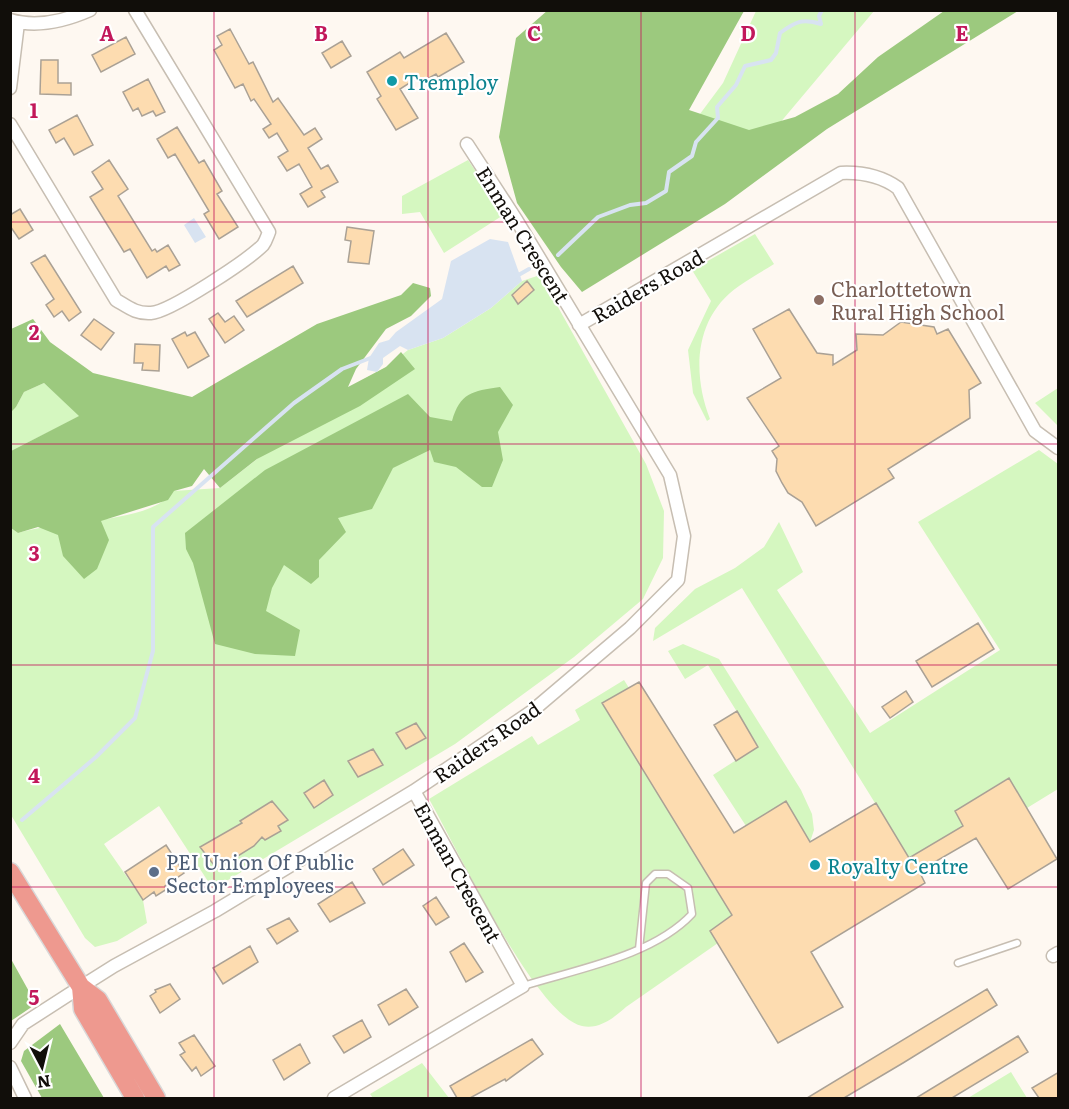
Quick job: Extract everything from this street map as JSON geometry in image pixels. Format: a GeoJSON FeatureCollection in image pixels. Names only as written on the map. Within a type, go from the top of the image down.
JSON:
{"type":"FeatureCollection","features":[{"type":"Feature","properties":{"kind":"main road"},"geometry":{"type":"LineString","coordinates":[[10,872],[83,1009],[135,1098]]}},
{"type":"Feature","properties":{"kind":"main road"},"geometry":{"type":"LineString","coordinates":[[74,991],[98,1000],[156,1098]]}},
{"type":"Feature","properties":{"kind":"street"},"geometry":{"type":"LineString","coordinates":[[10,88],[14,21],[40,23],[68,20],[90,10]]}},
{"type":"Feature","properties":{"kind":"street"},"geometry":{"type":"LineString","coordinates":[[10,124],[117,300],[136,312],[153,313],[169,307],[246,259],[265,243],[269,232],[135,10]]}},
{"type":"Feature","properties":{"kind":"street","name":"Enman Crescent"},"geometry":{"type":"LineString","coordinates":[[467,144],[517,221],[579,325]]}},
{"type":"Feature","properties":{"kind":"street","name":"Raiders Road"},"geometry":{"type":"LineString","coordinates":[[414,791],[531,712],[630,628],[678,580],[684,536],[670,475],[579,325],[842,173],[871,175],[886,179],[898,188],[1035,431],[1059,448]]}},
{"type":"Feature","properties":{"kind":"street","name":"Enman Crescent"},"geometry":{"type":"LineString","coordinates":[[10,1043],[23,1024],[74,991],[224,906],[414,791],[523,986]]}},
{"type":"Feature","properties":{"kind":"street"},"geometry":{"type":"LineString","coordinates":[[334,1098],[523,986]]}},
{"type":"Feature","properties":{"kind":"street"},"geometry":{"type":"LineString","coordinates":[[10,1067],[25,1098]]}},
{"type":"Feature","properties":{"kind":"lane"},"geometry":{"type":"LineString","coordinates":[[523,986],[639,949],[684,922],[692,914],[688,888],[668,874],[655,874],[646,883],[639,949]]}},
{"type":"Feature","properties":{"kind":"lane"},"geometry":{"type":"LineString","coordinates":[[958,963],[1017,943]]}},
{"type":"Feature","properties":{"kind":"green space"},"geometry":{"type":"Polygon","coordinates":[[[548,10],[744,11],[689,110],[749,130],[795,117],[838,94],[878,57],[944,11],[1018,11],[827,129],[725,204],[582,292],[561,267],[517,203],[499,137],[516,38],[548,10]]]}},
{"type":"Feature","properties":{"kind":"green space"},"geometry":{"type":"Polygon","coordinates":[[[756,11],[874,11],[753,155],[697,118],[723,83],[756,11]]]}},
{"type":"Feature","properties":{"kind":"green space"},"geometry":{"type":"Polygon","coordinates":[[[468,160],[505,214],[444,253],[420,212],[402,214],[402,196],[468,160]]]}},
{"type":"Feature","properties":{"kind":"green space"},"geometry":{"type":"Polygon","coordinates":[[[755,234],[774,264],[743,283],[724,299],[713,313],[705,330],[699,365],[704,401],[710,419],[707,421],[693,393],[688,350],[711,301],[692,270],[755,234]]]}},
{"type":"Feature","properties":{"kind":"green space"},"geometry":{"type":"Polygon","coordinates":[[[540,275],[646,464],[664,511],[663,558],[643,599],[574,657],[455,744],[213,889],[159,806],[104,844],[143,900],[147,923],[117,941],[95,947],[85,938],[11,815],[11,528],[18,533],[103,520],[146,510],[162,502],[173,491],[220,488],[348,388],[386,367],[408,350],[443,338],[491,308],[522,281],[540,275]]]}},
{"type":"Feature","properties":{"kind":"green space"},"geometry":{"type":"Polygon","coordinates":[[[413,283],[430,288],[431,296],[411,316],[386,329],[356,369],[348,387],[386,367],[401,352],[415,369],[360,406],[257,459],[220,488],[204,469],[192,486],[174,491],[168,500],[101,521],[109,540],[97,569],[84,579],[63,556],[58,535],[38,527],[18,533],[11,528],[11,451],[79,416],[44,383],[24,392],[11,412],[11,329],[33,319],[50,342],[93,373],[192,397],[317,324],[401,295],[413,283]]]}},
{"type":"Feature","properties":{"kind":"green space"},"geometry":{"type":"Polygon","coordinates":[[[44,383],[80,416],[11,451],[10,412],[16,407],[24,392],[44,383]]]}},
{"type":"Feature","properties":{"kind":"green space"},"geometry":{"type":"Polygon","coordinates":[[[500,387],[513,405],[498,432],[503,460],[492,487],[482,487],[456,467],[434,462],[430,450],[393,468],[372,509],[338,518],[346,532],[319,560],[319,577],[311,584],[284,565],[272,588],[266,611],[300,630],[295,656],[255,654],[215,644],[193,563],[186,549],[185,533],[265,470],[408,394],[430,417],[452,421],[459,404],[468,395],[500,387]]]}},
{"type":"Feature","properties":{"kind":"green space"},"geometry":{"type":"Polygon","coordinates":[[[1058,388],[1058,426],[1035,403],[1058,388]]]}},
{"type":"Feature","properties":{"kind":"green space"},"geometry":{"type":"Polygon","coordinates":[[[1039,450],[1058,464],[1058,789],[1027,808],[1008,778],[955,811],[963,826],[909,858],[742,588],[653,641],[655,628],[695,589],[735,568],[764,547],[779,522],[803,572],[777,590],[870,733],[1000,650],[918,522],[1039,450]]]}},
{"type":"Feature","properties":{"kind":"green space"},"geometry":{"type":"Polygon","coordinates":[[[683,644],[719,659],[801,790],[812,814],[814,830],[810,842],[786,801],[746,826],[713,775],[758,746],[708,665],[685,679],[668,651],[683,644]]]}},
{"type":"Feature","properties":{"kind":"green space"},"geometry":{"type":"Polygon","coordinates":[[[624,680],[629,688],[603,704],[732,915],[710,931],[718,943],[612,1018],[588,1027],[563,1015],[542,993],[520,962],[429,799],[532,736],[538,745],[580,720],[575,710],[624,680]]]}},
{"type":"Feature","properties":{"kind":"green space"},"geometry":{"type":"Polygon","coordinates":[[[11,959],[36,1004],[10,1021],[11,959]]]}},
{"type":"Feature","properties":{"kind":"green space"},"geometry":{"type":"Polygon","coordinates":[[[60,1024],[104,1098],[42,1098],[21,1061],[24,1051],[60,1024]]]}},
{"type":"Feature","properties":{"kind":"green space"},"geometry":{"type":"Polygon","coordinates":[[[422,1063],[449,1098],[373,1098],[370,1094],[422,1063]]]}},
{"type":"Feature","properties":{"kind":"green space"},"geometry":{"type":"Polygon","coordinates":[[[1011,1072],[1027,1098],[968,1098],[1011,1072]]]}},
{"type":"Feature","properties":{"kind":"water"},"geometry":{"type":"Polygon","coordinates":[[[194,218],[206,237],[195,243],[184,225],[194,218]]]}},
{"type":"Feature","properties":{"kind":"water"},"geometry":{"type":"Polygon","coordinates":[[[490,239],[508,242],[522,281],[491,308],[443,338],[408,350],[400,346],[383,358],[383,364],[377,372],[367,370],[369,358],[379,343],[389,340],[396,332],[442,299],[451,261],[490,239]]]}},
{"type":"Feature","properties":{"kind":"building"},"geometry":{"type":"Polygon","coordinates":[[[230,29],[249,64],[253,62],[273,102],[278,98],[304,135],[315,128],[322,139],[308,148],[321,169],[328,165],[338,182],[321,191],[325,197],[308,207],[300,194],[312,187],[299,164],[287,171],[278,157],[288,151],[277,133],[269,138],[263,129],[271,124],[254,99],[251,101],[243,84],[235,88],[214,50],[222,45],[217,36],[230,29]]]}},
{"type":"Feature","properties":{"kind":"building","name":"Tremploy"},"geometry":{"type":"Polygon","coordinates":[[[446,33],[464,62],[438,77],[436,74],[420,83],[417,78],[400,89],[418,118],[396,130],[377,99],[381,96],[367,72],[400,52],[404,58],[446,33]]]}},
{"type":"Feature","properties":{"kind":"building"},"geometry":{"type":"Polygon","coordinates":[[[126,37],[135,54],[101,72],[92,55],[126,37]]]}},
{"type":"Feature","properties":{"kind":"building"},"geometry":{"type":"Polygon","coordinates":[[[342,41],[351,56],[331,68],[322,53],[342,41]]]}},
{"type":"Feature","properties":{"kind":"building"},"geometry":{"type":"Polygon","coordinates":[[[41,60],[58,60],[58,83],[71,83],[71,95],[40,94],[41,60]]]}},
{"type":"Feature","properties":{"kind":"building"},"geometry":{"type":"Polygon","coordinates":[[[148,79],[165,112],[156,116],[153,111],[142,116],[138,108],[133,111],[123,92],[148,79]]]}},
{"type":"Feature","properties":{"kind":"building"},"geometry":{"type":"Polygon","coordinates":[[[77,115],[93,145],[74,155],[64,138],[56,143],[49,130],[77,115]]]}},
{"type":"Feature","properties":{"kind":"building"},"geometry":{"type":"Polygon","coordinates":[[[177,127],[199,163],[204,160],[222,191],[217,194],[238,227],[219,239],[204,214],[209,211],[175,154],[168,158],[157,139],[177,127]]]}},
{"type":"Feature","properties":{"kind":"building"},"geometry":{"type":"Polygon","coordinates":[[[109,160],[128,189],[118,196],[152,251],[155,249],[157,252],[168,245],[180,265],[169,271],[166,266],[147,278],[130,249],[124,252],[90,197],[103,189],[92,172],[109,160]]]}},
{"type":"Feature","properties":{"kind":"building"},"geometry":{"type":"Polygon","coordinates":[[[20,209],[33,230],[19,239],[10,226],[10,215],[20,209]]]}},
{"type":"Feature","properties":{"kind":"building"},"geometry":{"type":"Polygon","coordinates":[[[347,227],[374,231],[369,264],[348,262],[351,241],[345,240],[347,227]]]}},
{"type":"Feature","properties":{"kind":"building"},"geometry":{"type":"Polygon","coordinates":[[[45,255],[81,312],[69,321],[62,311],[54,317],[46,305],[54,299],[31,263],[45,255]]]}},
{"type":"Feature","properties":{"kind":"building"},"geometry":{"type":"Polygon","coordinates":[[[293,266],[303,283],[247,317],[236,301],[293,266]]]}},
{"type":"Feature","properties":{"kind":"building"},"geometry":{"type":"Polygon","coordinates":[[[527,281],[534,290],[518,304],[512,295],[527,281]]]}},
{"type":"Feature","properties":{"kind":"building"},"geometry":{"type":"Polygon","coordinates":[[[789,309],[817,353],[833,355],[833,365],[857,350],[856,334],[883,335],[901,322],[934,327],[937,334],[948,329],[981,383],[969,390],[970,418],[888,469],[894,478],[816,526],[802,502],[788,493],[782,483],[776,471],[777,459],[772,451],[779,446],[747,398],[781,378],[753,329],[789,309]]]}},
{"type":"Feature","properties":{"kind":"building"},"geometry":{"type":"Polygon","coordinates":[[[218,313],[225,322],[234,316],[244,330],[225,343],[209,319],[218,313]]]}},
{"type":"Feature","properties":{"kind":"building"},"geometry":{"type":"Polygon","coordinates":[[[94,319],[114,333],[101,350],[81,335],[94,319]]]}},
{"type":"Feature","properties":{"kind":"building"},"geometry":{"type":"Polygon","coordinates":[[[185,332],[187,336],[195,332],[209,356],[188,368],[172,339],[185,332]]]}},
{"type":"Feature","properties":{"kind":"building"},"geometry":{"type":"Polygon","coordinates":[[[135,344],[160,345],[159,371],[142,370],[143,363],[134,363],[135,344]]]}},
{"type":"Feature","properties":{"kind":"building"},"geometry":{"type":"Polygon","coordinates":[[[978,623],[994,649],[932,687],[916,661],[978,623]]]}},
{"type":"Feature","properties":{"kind":"building","name":"Royalty Centre"},"geometry":{"type":"Polygon","coordinates":[[[639,682],[734,833],[786,801],[810,842],[876,803],[909,858],[963,826],[955,811],[1009,778],[1057,859],[1008,889],[976,838],[919,871],[925,883],[811,952],[843,1007],[778,1043],[710,931],[732,915],[602,703],[639,682]]]}},
{"type":"Feature","properties":{"kind":"building"},"geometry":{"type":"Polygon","coordinates":[[[906,691],[913,702],[890,718],[882,707],[906,691]]]}},
{"type":"Feature","properties":{"kind":"building"},"geometry":{"type":"Polygon","coordinates":[[[737,711],[758,747],[736,761],[714,725],[737,711]]]}},
{"type":"Feature","properties":{"kind":"building"},"geometry":{"type":"Polygon","coordinates":[[[416,723],[426,738],[406,749],[396,733],[416,723]]]}},
{"type":"Feature","properties":{"kind":"building"},"geometry":{"type":"Polygon","coordinates":[[[373,749],[383,765],[358,777],[348,761],[373,749]]]}},
{"type":"Feature","properties":{"kind":"building"},"geometry":{"type":"Polygon","coordinates":[[[324,780],[333,795],[314,808],[304,793],[324,780]]]}},
{"type":"Feature","properties":{"kind":"building"},"geometry":{"type":"Polygon","coordinates":[[[272,801],[288,820],[278,826],[281,831],[265,840],[262,837],[254,846],[217,869],[200,847],[242,823],[240,821],[272,801]]]}},
{"type":"Feature","properties":{"kind":"building","name":"PEI Union Of Public Sector Employees"},"geometry":{"type":"Polygon","coordinates":[[[166,845],[184,873],[165,886],[167,889],[156,896],[154,892],[143,900],[125,872],[166,845]]]}},
{"type":"Feature","properties":{"kind":"building"},"geometry":{"type":"Polygon","coordinates":[[[403,849],[414,865],[383,885],[373,869],[403,849]]]}},
{"type":"Feature","properties":{"kind":"building"},"geometry":{"type":"Polygon","coordinates":[[[352,882],[365,903],[330,922],[318,904],[352,882]]]}},
{"type":"Feature","properties":{"kind":"building"},"geometry":{"type":"Polygon","coordinates":[[[436,897],[449,917],[436,925],[423,906],[436,897]]]}},
{"type":"Feature","properties":{"kind":"building"},"geometry":{"type":"Polygon","coordinates":[[[289,918],[298,931],[277,944],[267,929],[289,918]]]}},
{"type":"Feature","properties":{"kind":"building"},"geometry":{"type":"Polygon","coordinates":[[[464,943],[483,972],[466,982],[450,952],[464,943]]]}},
{"type":"Feature","properties":{"kind":"building"},"geometry":{"type":"Polygon","coordinates":[[[250,946],[258,962],[223,984],[213,968],[250,946]]]}},
{"type":"Feature","properties":{"kind":"building"},"geometry":{"type":"Polygon","coordinates":[[[170,984],[180,999],[160,1013],[150,996],[156,992],[155,990],[170,984]]]}},
{"type":"Feature","properties":{"kind":"building"},"geometry":{"type":"Polygon","coordinates":[[[406,989],[418,1007],[389,1025],[378,1005],[406,989]]]}},
{"type":"Feature","properties":{"kind":"building"},"geometry":{"type":"Polygon","coordinates":[[[987,989],[997,1005],[903,1063],[844,1098],[807,1098],[987,989]]]}},
{"type":"Feature","properties":{"kind":"building"},"geometry":{"type":"Polygon","coordinates":[[[362,1020],[371,1037],[344,1053],[333,1036],[362,1020]]]}},
{"type":"Feature","properties":{"kind":"building"},"geometry":{"type":"Polygon","coordinates":[[[194,1035],[215,1066],[201,1076],[196,1067],[192,1071],[180,1055],[185,1052],[179,1043],[194,1035]]]}},
{"type":"Feature","properties":{"kind":"building"},"geometry":{"type":"Polygon","coordinates":[[[1018,1036],[1028,1052],[952,1098],[916,1098],[1018,1036]]]}},
{"type":"Feature","properties":{"kind":"building"},"geometry":{"type":"Polygon","coordinates":[[[532,1039],[543,1054],[506,1081],[505,1079],[470,1098],[457,1098],[450,1086],[532,1039]]]}},
{"type":"Feature","properties":{"kind":"building"},"geometry":{"type":"Polygon","coordinates":[[[300,1044],[310,1063],[284,1080],[273,1060],[300,1044]]]}},
{"type":"Feature","properties":{"kind":"building"},"geometry":{"type":"Polygon","coordinates":[[[1059,1072],[1059,1098],[1039,1098],[1032,1088],[1059,1072]]]}},
{"type":"Feature","properties":{"kind":"waterway"},"geometry":{"type":"LineString","coordinates":[[558,255],[598,217],[630,205],[646,203],[666,191],[669,172],[692,156],[696,142],[718,118],[717,107],[736,85],[745,66],[771,60],[776,53],[780,33],[790,26],[804,21],[821,24],[819,16],[822,10]]}},
{"type":"Feature","properties":{"kind":"waterway"},"geometry":{"type":"LineString","coordinates":[[515,277],[529,269]]}},
{"type":"Feature","properties":{"kind":"waterway"},"geometry":{"type":"LineString","coordinates":[[22,820],[96,757],[135,718],[153,651],[153,527],[294,403],[342,369],[373,357]]}},
{"type":"Feature","properties":{"kind":"place","name":"Tremploy"},"geometry":{"type":"Point","coordinates":[392,81]}},
{"type":"Feature","properties":{"kind":"place","name":"Charlottetown Rural High School"},"geometry":{"type":"Point","coordinates":[819,300]}},
{"type":"Feature","properties":{"kind":"place","name":"Royalty Centre"},"geometry":{"type":"Point","coordinates":[815,865]}},
{"type":"Feature","properties":{"kind":"place","name":"PEI Union Of Public Sector Employees"},"geometry":{"type":"Point","coordinates":[154,872]}}]}
